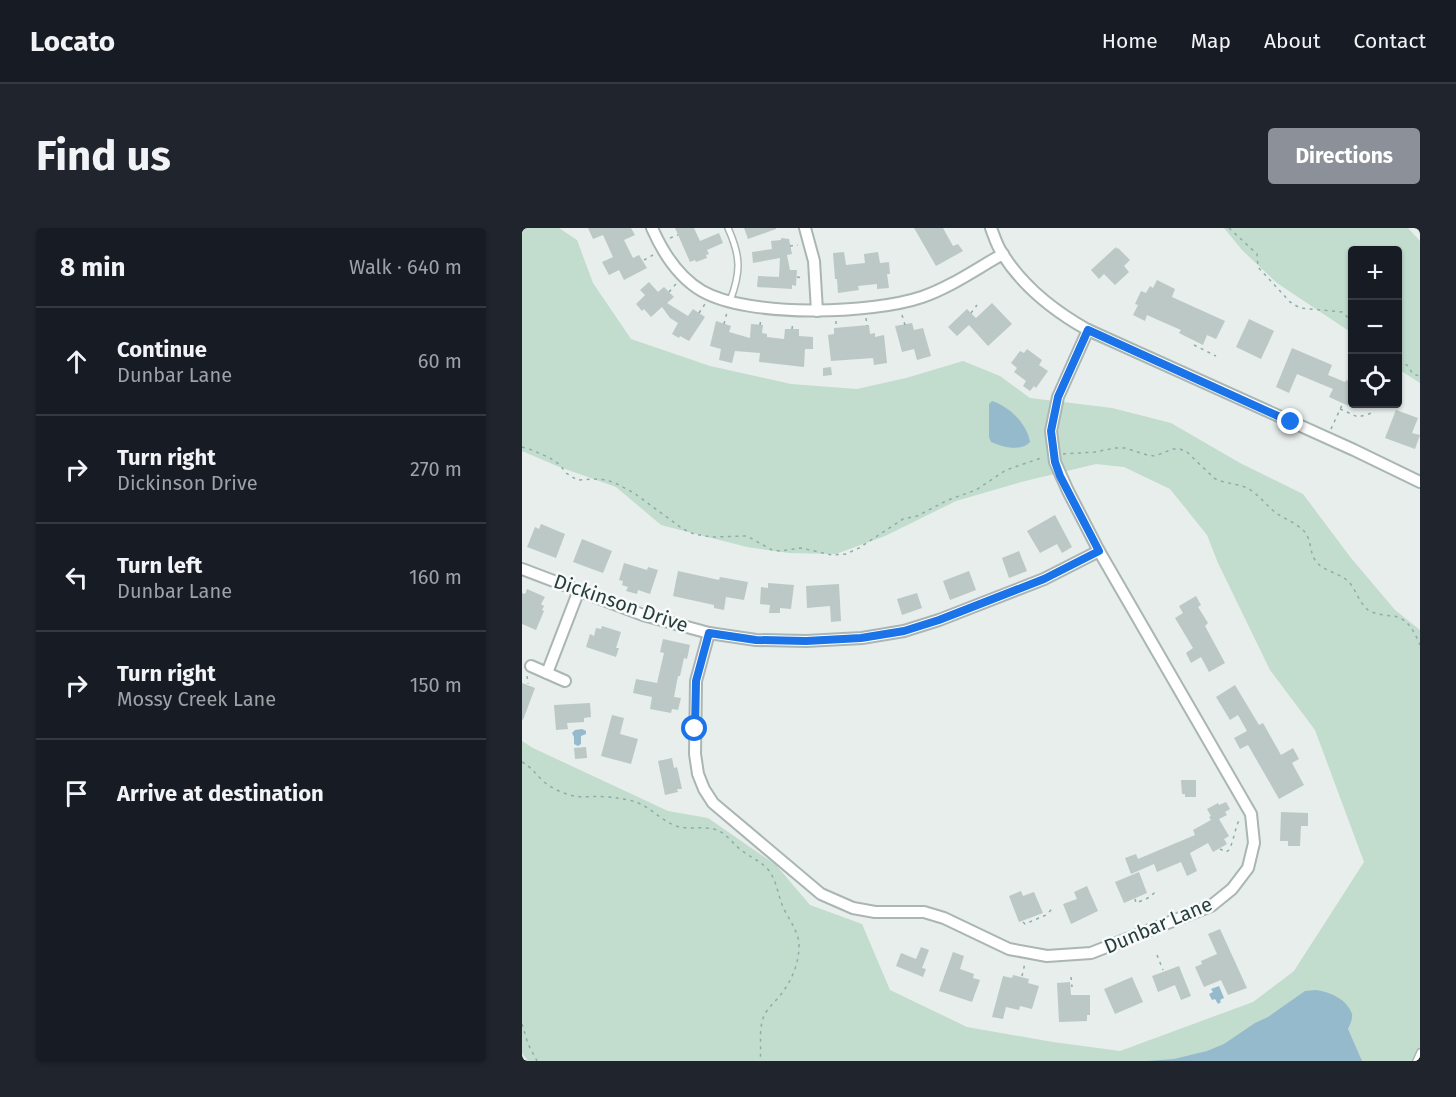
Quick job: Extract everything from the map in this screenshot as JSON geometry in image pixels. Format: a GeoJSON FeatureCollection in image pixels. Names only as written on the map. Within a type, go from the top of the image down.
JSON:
{"type":"FeatureCollection","features":[{"type":"Feature","properties":{"kind":"street"},"geometry":{"type":"LineString","coordinates":[[652,228],[675,269],[688,281],[729,307],[817,311],[876,306],[916,299],[937,291],[1002,254]]}},
{"type":"Feature","properties":{"kind":"street"},"geometry":{"type":"LineString","coordinates":[[805,228],[814,261],[817,311]]}},
{"type":"Feature","properties":{"kind":"street"},"geometry":{"type":"LineString","coordinates":[[991,228],[1002,254],[1021,278],[1042,300],[1066,318],[1420,482]]}},
{"type":"Feature","properties":{"kind":"street","name":"Dunbar Lane"},"geometry":{"type":"LineString","coordinates":[[709,633],[696,681],[694,754],[704,789],[713,803],[821,894],[853,908],[875,912],[924,912],[944,918],[1009,950],[1047,956],[1091,953],[1211,906],[1232,889],[1248,868],[1254,843],[1251,814],[1099,551],[1060,476],[1054,455],[1051,431],[1058,397],[1088,330]]}},
{"type":"Feature","properties":{"kind":"street","name":"Dickinson Drive"},"geometry":{"type":"LineString","coordinates":[[522,569],[643,615],[709,633],[756,640],[806,641],[861,638],[904,631],[939,620],[1044,579],[1099,551]]}},
{"type":"Feature","properties":{"kind":"street"},"geometry":{"type":"LineString","coordinates":[[547,673],[579,590]]}},
{"type":"Feature","properties":{"kind":"street"},"geometry":{"type":"LineString","coordinates":[[531,666],[565,681]]}},
{"type":"Feature","properties":{"kind":"lane"},"geometry":{"type":"LineString","coordinates":[[728,228],[735,243],[739,264],[735,290],[729,307]]}},
{"type":"Feature","properties":{"kind":"lane"},"geometry":{"type":"LineString","coordinates":[[1416,1061],[1420,1052]]}},
{"type":"Feature","properties":{"kind":"path"},"geometry":{"type":"LineString","coordinates":[[1229,228],[1257,254],[1258,267],[1290,302],[1300,308],[1342,312],[1348,317]]}},
{"type":"Feature","properties":{"kind":"path"},"geometry":{"type":"LineString","coordinates":[[668,239],[678,235]]}},
{"type":"Feature","properties":{"kind":"path"},"geometry":{"type":"LineString","coordinates":[[790,246],[799,245]]}},
{"type":"Feature","properties":{"kind":"path"},"geometry":{"type":"LineString","coordinates":[[644,260],[653,255]]}},
{"type":"Feature","properties":{"kind":"path"},"geometry":{"type":"LineString","coordinates":[[797,277],[805,278]]}},
{"type":"Feature","properties":{"kind":"path"},"geometry":{"type":"LineString","coordinates":[[669,292],[676,284]]}},
{"type":"Feature","properties":{"kind":"path"},"geometry":{"type":"LineString","coordinates":[[699,313],[705,304]]}},
{"type":"Feature","properties":{"kind":"path"},"geometry":{"type":"LineString","coordinates":[[971,313],[977,305]]}},
{"type":"Feature","properties":{"kind":"path"},"geometry":{"type":"LineString","coordinates":[[724,324],[729,307]]}},
{"type":"Feature","properties":{"kind":"path"},"geometry":{"type":"LineString","coordinates":[[902,314],[905,325]]}},
{"type":"Feature","properties":{"kind":"path"},"geometry":{"type":"LineString","coordinates":[[866,318],[867,326]]}},
{"type":"Feature","properties":{"kind":"path"},"geometry":{"type":"LineString","coordinates":[[760,325],[761,319]]}},
{"type":"Feature","properties":{"kind":"path"},"geometry":{"type":"LineString","coordinates":[[836,321],[836,328]]}},
{"type":"Feature","properties":{"kind":"path"},"geometry":{"type":"LineString","coordinates":[[792,329],[793,322]]}},
{"type":"Feature","properties":{"kind":"path"},"geometry":{"type":"LineString","coordinates":[[1194,345],[1216,356]]}},
{"type":"Feature","properties":{"kind":"path"},"geometry":{"type":"LineString","coordinates":[[1402,364],[1407,365],[1413,374],[1420,376]]}},
{"type":"Feature","properties":{"kind":"path"},"geometry":{"type":"LineString","coordinates":[[1331,430],[1343,403]]}},
{"type":"Feature","properties":{"kind":"path"},"geometry":{"type":"LineString","coordinates":[[1340,409],[1358,417],[1372,413]]}},
{"type":"Feature","properties":{"kind":"path"},"geometry":{"type":"LineString","coordinates":[[522,447],[550,458],[577,480],[607,480],[617,484],[694,534],[712,537],[747,536],[772,550],[801,548],[832,555],[846,554],[859,548],[903,519],[924,513],[948,500],[976,490],[1006,470],[1031,461],[1072,452],[1095,452],[1115,448],[1125,448],[1147,455],[1161,454],[1180,448],[1214,478],[1249,489],[1277,514],[1303,530],[1308,536],[1313,558],[1317,563],[1349,583],[1367,609],[1398,617],[1409,624],[1420,645]]}},
{"type":"Feature","properties":{"kind":"path"},"geometry":{"type":"LineString","coordinates":[[522,762],[535,771],[543,782],[570,795],[583,798],[604,796],[632,801],[651,809],[664,821],[675,825],[684,828],[715,829],[760,862],[771,873],[781,904],[799,937],[799,946],[791,979],[786,989],[769,1008],[762,1023],[760,1061]]}},
{"type":"Feature","properties":{"kind":"path"},"geometry":{"type":"LineString","coordinates":[[1220,849],[1226,852],[1229,850],[1240,818],[1251,814]]}},
{"type":"Feature","properties":{"kind":"path"},"geometry":{"type":"LineString","coordinates":[[1135,899],[1136,903],[1148,898],[1158,890]]}},
{"type":"Feature","properties":{"kind":"path"},"geometry":{"type":"LineString","coordinates":[[1023,922],[1024,924],[1046,915],[1052,909]]}},
{"type":"Feature","properties":{"kind":"path"},"geometry":{"type":"LineString","coordinates":[[1156,956],[1163,970]]}},
{"type":"Feature","properties":{"kind":"path"},"geometry":{"type":"LineString","coordinates":[[1022,976],[1025,963]]}},
{"type":"Feature","properties":{"kind":"path"},"geometry":{"type":"LineString","coordinates":[[1071,976],[1072,987]]}},
{"type":"Feature","properties":{"kind":"path"},"geometry":{"type":"LineString","coordinates":[[522,1024],[528,1044],[537,1061]]}},
{"type":"Feature","properties":{"kind":"green space"},"geometry":{"type":"Polygon","coordinates":[[[522,228],[559,228],[577,240],[593,283],[631,339],[710,366],[791,384],[857,389],[906,378],[963,361],[1000,376],[1030,398],[1112,408],[1171,423],[1240,463],[1303,494],[1351,558],[1395,610],[1420,630],[1420,1061],[528,1061],[522,1053],[522,741],[668,811],[708,818],[776,865],[810,905],[862,924],[890,990],[967,1027],[1053,1042],[1120,1051],[1253,1002],[1294,971],[1364,862],[1315,730],[1270,670],[1218,563],[1207,535],[1170,489],[1124,467],[1096,464],[956,501],[885,536],[836,554],[789,553],[747,547],[661,525],[616,487],[522,451],[522,228]]]}},
{"type":"Feature","properties":{"kind":"green space"},"geometry":{"type":"Polygon","coordinates":[[[1224,228],[1408,228],[1420,241],[1420,383],[1402,372],[1402,246],[1348,246],[1348,330],[1277,283],[1242,250],[1224,228]]]}},
{"type":"Feature","properties":{"kind":"water"},"geometry":{"type":"Polygon","coordinates":[[[992,401],[1005,407],[1017,417],[1030,442],[1017,448],[991,442],[989,404],[992,401]]]}},
{"type":"Feature","properties":{"kind":"water"},"geometry":{"type":"Polygon","coordinates":[[[582,729],[586,731],[586,734],[581,736],[581,744],[578,746],[574,744],[572,733],[582,729]]]}},
{"type":"Feature","properties":{"kind":"water"},"geometry":{"type":"Polygon","coordinates":[[[1219,986],[1224,998],[1218,1004],[1209,994],[1213,992],[1211,989],[1219,986]]]}},
{"type":"Feature","properties":{"kind":"water"},"geometry":{"type":"Polygon","coordinates":[[[1316,990],[1337,997],[1350,1009],[1352,1018],[1348,1029],[1362,1061],[1147,1061],[1174,1059],[1207,1051],[1224,1044],[1305,991],[1316,990]]]}},
{"type":"Feature","properties":{"kind":"building"},"geometry":{"type":"Polygon","coordinates":[[[588,228],[631,228],[635,235],[624,240],[633,258],[639,255],[647,268],[624,280],[619,270],[609,275],[602,262],[613,257],[603,235],[593,239],[588,228]]]}},
{"type":"Feature","properties":{"kind":"building"},"geometry":{"type":"Polygon","coordinates":[[[675,228],[694,228],[700,241],[719,233],[723,243],[707,250],[709,254],[706,255],[707,258],[690,262],[675,228]]]}},
{"type":"Feature","properties":{"kind":"building"},"geometry":{"type":"Polygon","coordinates":[[[744,228],[776,228],[776,229],[748,239],[744,228]]]}},
{"type":"Feature","properties":{"kind":"building"},"geometry":{"type":"Polygon","coordinates":[[[914,228],[943,228],[953,246],[958,244],[963,251],[936,266],[914,228]]]}},
{"type":"Feature","properties":{"kind":"building"},"geometry":{"type":"Polygon","coordinates":[[[781,238],[789,239],[792,254],[787,255],[790,270],[797,270],[796,286],[792,285],[792,289],[757,287],[758,276],[779,277],[780,258],[753,263],[752,252],[772,249],[771,241],[781,240],[781,238]]]}},
{"type":"Feature","properties":{"kind":"building"},"geometry":{"type":"Polygon","coordinates":[[[1116,247],[1130,260],[1124,266],[1129,272],[1115,285],[1104,274],[1099,279],[1091,270],[1116,247]]]}},
{"type":"Feature","properties":{"kind":"building"},"geometry":{"type":"Polygon","coordinates":[[[844,252],[846,265],[865,263],[864,254],[878,252],[880,263],[889,262],[890,274],[887,274],[889,288],[877,289],[877,284],[858,286],[859,290],[838,293],[833,253],[844,252]]]}},
{"type":"Feature","properties":{"kind":"building"},"geometry":{"type":"Polygon","coordinates":[[[1157,280],[1175,289],[1172,297],[1225,321],[1216,339],[1207,335],[1203,345],[1179,333],[1181,330],[1147,315],[1145,321],[1133,315],[1141,291],[1146,293],[1150,286],[1153,288],[1157,280]]]}},
{"type":"Feature","properties":{"kind":"building"},"geometry":{"type":"Polygon","coordinates":[[[649,282],[658,292],[664,287],[674,297],[667,303],[688,316],[693,309],[705,317],[689,341],[672,334],[678,323],[670,318],[662,307],[651,317],[636,304],[645,295],[640,290],[649,282]]]}},
{"type":"Feature","properties":{"kind":"building"},"geometry":{"type":"Polygon","coordinates":[[[992,303],[1012,324],[988,346],[969,325],[957,336],[948,327],[967,309],[976,318],[992,303]]]}},
{"type":"Feature","properties":{"kind":"building"},"geometry":{"type":"Polygon","coordinates":[[[1249,319],[1274,331],[1261,359],[1236,347],[1249,319]]]}},
{"type":"Feature","properties":{"kind":"building"},"geometry":{"type":"Polygon","coordinates":[[[716,321],[731,326],[729,332],[750,338],[751,324],[763,325],[762,333],[767,334],[767,337],[784,339],[785,329],[799,329],[799,336],[813,337],[813,349],[805,349],[804,367],[759,362],[760,353],[735,351],[732,363],[719,360],[721,349],[710,346],[716,321]]]}},
{"type":"Feature","properties":{"kind":"building"},"geometry":{"type":"Polygon","coordinates":[[[912,323],[914,330],[923,328],[931,356],[917,360],[914,349],[902,352],[895,326],[912,323]]]}},
{"type":"Feature","properties":{"kind":"building"},"geometry":{"type":"Polygon","coordinates":[[[869,325],[870,334],[875,333],[875,337],[884,335],[887,363],[874,365],[873,358],[831,361],[828,335],[834,334],[834,328],[869,325]]]}},
{"type":"Feature","properties":{"kind":"building"},"geometry":{"type":"Polygon","coordinates":[[[1292,348],[1332,365],[1328,375],[1345,382],[1348,381],[1348,406],[1329,397],[1333,389],[1297,374],[1289,393],[1276,387],[1292,348]]]}},
{"type":"Feature","properties":{"kind":"building"},"geometry":{"type":"Polygon","coordinates":[[[1027,349],[1042,360],[1039,365],[1048,371],[1036,388],[1034,386],[1030,391],[1023,386],[1026,381],[1014,372],[1017,368],[1011,363],[1020,351],[1024,353],[1027,349]]]}},
{"type":"Feature","properties":{"kind":"building"},"geometry":{"type":"Polygon","coordinates":[[[831,367],[832,375],[823,376],[823,368],[831,367]]]}},
{"type":"Feature","properties":{"kind":"building"},"geometry":{"type":"Polygon","coordinates":[[[1396,410],[1418,418],[1412,433],[1420,435],[1415,449],[1385,438],[1396,410]]]}},
{"type":"Feature","properties":{"kind":"building"},"geometry":{"type":"Polygon","coordinates":[[[1055,515],[1072,547],[1062,553],[1057,544],[1040,553],[1027,531],[1055,515]]]}},
{"type":"Feature","properties":{"kind":"building"},"geometry":{"type":"Polygon","coordinates":[[[541,524],[565,534],[556,558],[527,547],[535,527],[539,529],[541,524]]]}},
{"type":"Feature","properties":{"kind":"building"},"geometry":{"type":"Polygon","coordinates":[[[582,539],[612,551],[603,573],[573,562],[582,539]]]}},
{"type":"Feature","properties":{"kind":"building"},"geometry":{"type":"Polygon","coordinates":[[[1019,551],[1027,571],[1009,578],[1002,558],[1019,551]]]}},
{"type":"Feature","properties":{"kind":"building"},"geometry":{"type":"Polygon","coordinates":[[[624,563],[647,570],[648,567],[658,570],[650,594],[638,590],[637,594],[626,591],[628,587],[622,585],[623,581],[619,580],[624,563]]]}},
{"type":"Feature","properties":{"kind":"building"},"geometry":{"type":"Polygon","coordinates":[[[678,571],[719,580],[720,577],[748,582],[744,600],[726,597],[724,610],[714,608],[714,605],[673,596],[678,571]]]}},
{"type":"Feature","properties":{"kind":"building"},"geometry":{"type":"Polygon","coordinates":[[[969,571],[976,590],[950,600],[943,581],[969,571]]]}},
{"type":"Feature","properties":{"kind":"building"},"geometry":{"type":"Polygon","coordinates":[[[768,583],[794,585],[791,609],[780,608],[780,613],[769,613],[770,605],[760,604],[761,587],[768,588],[768,583]]]}},
{"type":"Feature","properties":{"kind":"building"},"geometry":{"type":"Polygon","coordinates":[[[839,584],[841,621],[831,622],[830,606],[807,608],[806,586],[839,584]]]}},
{"type":"Feature","properties":{"kind":"building"},"geometry":{"type":"Polygon","coordinates":[[[527,589],[545,597],[541,604],[544,606],[542,610],[544,611],[536,630],[522,624],[522,593],[525,594],[527,589]]]}},
{"type":"Feature","properties":{"kind":"building"},"geometry":{"type":"Polygon","coordinates":[[[917,593],[922,608],[902,615],[897,599],[917,593]]]}},
{"type":"Feature","properties":{"kind":"building"},"geometry":{"type":"Polygon","coordinates":[[[1196,596],[1201,605],[1198,607],[1208,623],[1205,626],[1225,663],[1209,672],[1201,657],[1191,663],[1186,653],[1193,648],[1175,618],[1183,613],[1179,606],[1196,596]]]}},
{"type":"Feature","properties":{"kind":"building"},"geometry":{"type":"Polygon","coordinates":[[[602,626],[621,632],[616,657],[586,647],[590,634],[594,636],[596,628],[601,629],[602,626]]]}},
{"type":"Feature","properties":{"kind":"building"},"geometry":{"type":"Polygon","coordinates":[[[663,639],[690,645],[687,659],[684,658],[680,676],[678,676],[674,697],[681,698],[678,710],[672,709],[671,713],[650,709],[652,697],[633,693],[636,679],[657,683],[664,653],[660,652],[663,639]]]}},
{"type":"Feature","properties":{"kind":"building"},"geometry":{"type":"Polygon","coordinates":[[[522,683],[535,688],[523,720],[522,719],[522,683]]]}},
{"type":"Feature","properties":{"kind":"building"},"geometry":{"type":"Polygon","coordinates":[[[1235,685],[1259,725],[1263,723],[1281,755],[1293,748],[1299,759],[1292,763],[1304,785],[1279,799],[1248,745],[1240,749],[1234,738],[1247,731],[1238,715],[1230,720],[1216,697],[1235,685]]]}},
{"type":"Feature","properties":{"kind":"building"},"geometry":{"type":"Polygon","coordinates":[[[590,703],[591,717],[584,718],[584,722],[567,723],[568,729],[556,730],[554,705],[590,703]]]}},
{"type":"Feature","properties":{"kind":"building"},"geometry":{"type":"Polygon","coordinates":[[[612,715],[624,718],[620,734],[638,739],[631,764],[601,756],[612,715]]]}},
{"type":"Feature","properties":{"kind":"building"},"geometry":{"type":"Polygon","coordinates":[[[586,747],[587,758],[575,759],[574,748],[586,747]]]}},
{"type":"Feature","properties":{"kind":"building"},"geometry":{"type":"Polygon","coordinates":[[[672,758],[674,768],[677,767],[682,789],[665,795],[658,761],[672,758]]]}},
{"type":"Feature","properties":{"kind":"building"},"geometry":{"type":"Polygon","coordinates":[[[1181,780],[1196,780],[1196,797],[1185,797],[1185,794],[1182,794],[1181,780]]]}},
{"type":"Feature","properties":{"kind":"building"},"geometry":{"type":"Polygon","coordinates":[[[1226,802],[1230,809],[1225,812],[1227,815],[1219,819],[1229,836],[1224,839],[1227,844],[1213,852],[1208,843],[1190,853],[1197,871],[1187,876],[1181,862],[1157,872],[1154,864],[1131,874],[1125,858],[1136,854],[1138,859],[1195,835],[1193,830],[1211,820],[1207,809],[1218,803],[1219,805],[1226,802]]]}},
{"type":"Feature","properties":{"kind":"building"},"geometry":{"type":"Polygon","coordinates":[[[1281,812],[1308,813],[1308,826],[1301,826],[1300,846],[1288,846],[1288,841],[1280,841],[1281,812]]]}},
{"type":"Feature","properties":{"kind":"building"},"geometry":{"type":"Polygon","coordinates":[[[1139,872],[1147,893],[1124,903],[1115,882],[1139,872]]]}},
{"type":"Feature","properties":{"kind":"building"},"geometry":{"type":"Polygon","coordinates":[[[1087,886],[1098,911],[1071,924],[1063,904],[1077,899],[1074,892],[1087,886]]]}},
{"type":"Feature","properties":{"kind":"building"},"geometry":{"type":"Polygon","coordinates":[[[1021,891],[1023,896],[1034,892],[1043,913],[1019,922],[1009,896],[1021,891]]]}},
{"type":"Feature","properties":{"kind":"building"},"geometry":{"type":"Polygon","coordinates":[[[1220,929],[1247,988],[1228,995],[1221,980],[1204,987],[1195,967],[1202,964],[1201,961],[1217,954],[1208,934],[1220,929]]]}},
{"type":"Feature","properties":{"kind":"building"},"geometry":{"type":"Polygon","coordinates":[[[921,947],[929,950],[922,968],[926,969],[923,977],[896,966],[901,953],[916,959],[921,947]]]}},
{"type":"Feature","properties":{"kind":"building"},"geometry":{"type":"Polygon","coordinates":[[[953,952],[964,956],[960,969],[974,974],[973,978],[980,980],[972,1002],[939,991],[953,952]]]}},
{"type":"Feature","properties":{"kind":"building"},"geometry":{"type":"Polygon","coordinates":[[[1179,966],[1191,996],[1181,1000],[1175,985],[1158,992],[1152,976],[1179,966]]]}},
{"type":"Feature","properties":{"kind":"building"},"geometry":{"type":"Polygon","coordinates":[[[1013,975],[1029,979],[1028,983],[1039,986],[1032,1009],[1020,1006],[1019,1010],[1006,1007],[1003,1019],[992,1017],[1003,976],[1012,978],[1013,975]]]}},
{"type":"Feature","properties":{"kind":"building"},"geometry":{"type":"Polygon","coordinates":[[[1132,977],[1143,1002],[1115,1014],[1104,989],[1132,977]]]}},
{"type":"Feature","properties":{"kind":"building"},"geometry":{"type":"Polygon","coordinates":[[[1070,982],[1071,995],[1090,995],[1090,1015],[1087,1015],[1087,1021],[1059,1022],[1057,983],[1070,982]]]}},
{"type":"Feature","properties":{"kind":"route"},"geometry":{"type":"LineString","coordinates":[[695,729],[696,681],[709,633],[756,640],[806,641],[861,638],[904,631],[939,620],[1044,579],[1099,551],[1060,476],[1055,462],[1051,431],[1058,397],[1088,330],[1291,422]]}}]}
